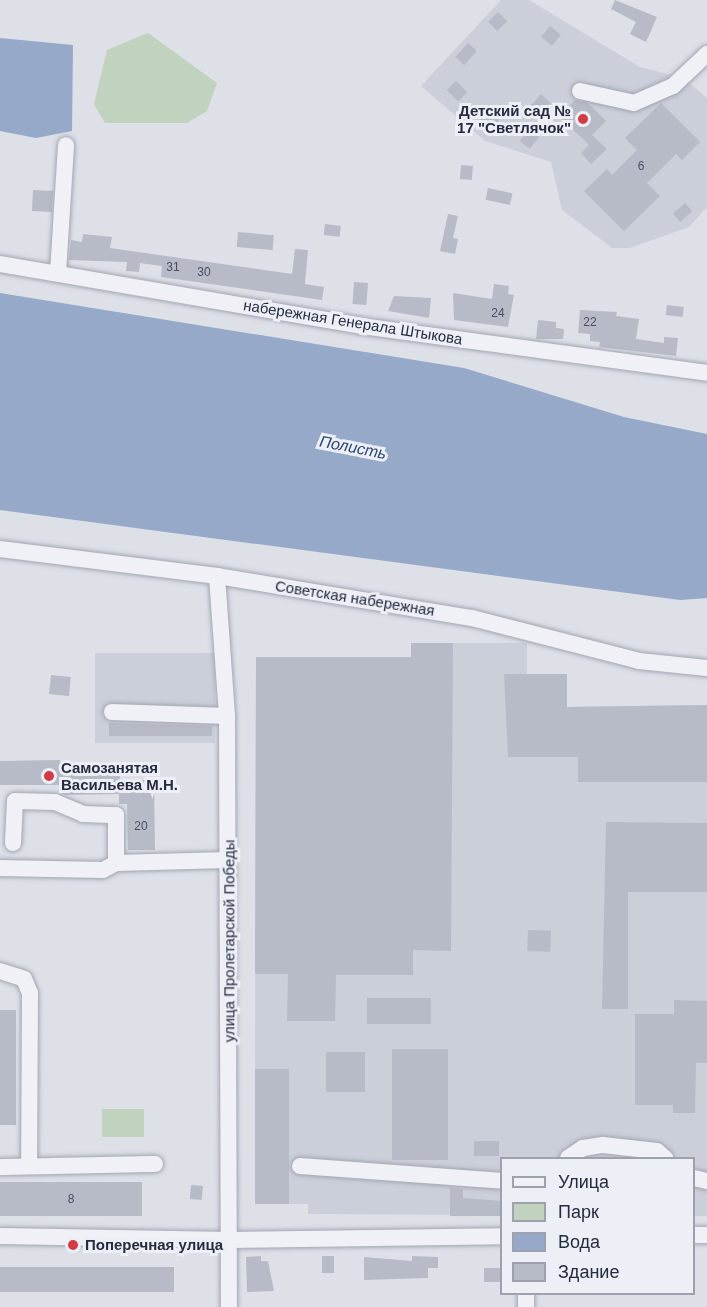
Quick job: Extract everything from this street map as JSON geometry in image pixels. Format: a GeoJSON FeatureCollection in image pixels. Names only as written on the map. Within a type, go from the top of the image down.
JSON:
{"type":"FeatureCollection","features":[{"type":"Feature","properties":{"kind":"street"},"geometry":{"type":"LineString","coordinates":[[580,91],[634,103],[673,86],[707,54]]}},
{"type":"Feature","properties":{"kind":"street"},"geometry":{"type":"LineString","coordinates":[[58,273],[66,145]]}},
{"type":"Feature","properties":{"kind":"street","name":"набережная Генерала Штыкова"},"geometry":{"type":"LineString","coordinates":[[0,264],[361,326],[707,374]]}},
{"type":"Feature","properties":{"kind":"street","name":"Советская набережная"},"geometry":{"type":"LineString","coordinates":[[0,549],[217,576],[472,618],[639,661],[707,668]]}},
{"type":"Feature","properties":{"kind":"street","name":"улица Пролетарской Победы"},"geometry":{"type":"LineString","coordinates":[[217,576],[227,716],[229,1307]]}},
{"type":"Feature","properties":{"kind":"street"},"geometry":{"type":"LineString","coordinates":[[112,712],[227,716]]}},
{"type":"Feature","properties":{"kind":"street"},"geometry":{"type":"LineString","coordinates":[[13,843],[15,801],[55,802],[83,814],[116,815],[116,863]]}},
{"type":"Feature","properties":{"kind":"street"},"geometry":{"type":"LineString","coordinates":[[0,868],[103,870],[116,863],[228,860]]}},
{"type":"Feature","properties":{"kind":"street"},"geometry":{"type":"LineString","coordinates":[[0,971],[24,979],[30,993],[29,1166]]}},
{"type":"Feature","properties":{"kind":"street"},"geometry":{"type":"LineString","coordinates":[[570,1157],[583,1149],[603,1145],[657,1151],[664,1157]]}},
{"type":"Feature","properties":{"kind":"street"},"geometry":{"type":"LineString","coordinates":[[0,1167],[154,1164]]}},
{"type":"Feature","properties":{"kind":"street"},"geometry":{"type":"LineString","coordinates":[[300,1166],[500,1180]]}},
{"type":"Feature","properties":{"kind":"street"},"geometry":{"type":"LineString","coordinates":[[0,1236],[229,1240],[500,1236]]}},
{"type":"Feature","properties":{"kind":"shaded area","name":"Детский сад № 17 \"Светлячок\""},"geometry":{"type":"Polygon","coordinates":[[[501,0],[529,0],[640,67],[684,78],[707,98],[707,207],[689,227],[630,248],[612,248],[562,210],[551,162],[485,141],[421,86],[501,0]]]}},
{"type":"Feature","properties":{"kind":"shaded area"},"geometry":{"type":"Polygon","coordinates":[[[411,643],[527,643],[527,674],[567,674],[567,707],[707,705],[707,1216],[695,1216],[695,1157],[500,1157],[500,1215],[308,1214],[308,1204],[289,1204],[289,1070],[255,1069],[256,657],[411,657],[411,643]]]}},
{"type":"Feature","properties":{"kind":"shaded area"},"geometry":{"type":"Polygon","coordinates":[[[95,653],[215,653],[215,743],[95,743],[95,653]]]}},
{"type":"Feature","properties":{"kind":"green space"},"geometry":{"type":"Polygon","coordinates":[[[148,33],[217,83],[207,111],[187,123],[105,123],[94,104],[107,50],[148,33]]]}},
{"type":"Feature","properties":{"kind":"green space"},"geometry":{"type":"Polygon","coordinates":[[[102,1109],[144,1109],[144,1137],[102,1137],[102,1109]]]}},
{"type":"Feature","properties":{"kind":"water"},"geometry":{"type":"Polygon","coordinates":[[[0,38],[73,45],[72,131],[36,138],[0,131],[0,38]]]}},
{"type":"Feature","properties":{"kind":"water","name":"Полисть"},"geometry":{"type":"Polygon","coordinates":[[[0,293],[464,368],[624,417],[707,434],[707,598],[680,600],[0,510],[0,293]]]}},
{"type":"Feature","properties":{"kind":"building"},"geometry":{"type":"Polygon","coordinates":[[[615,0],[657,17],[646,42],[630,34],[636,22],[611,9],[615,0]]]}},
{"type":"Feature","properties":{"kind":"building"},"geometry":{"type":"Polygon","coordinates":[[[498,12],[507,21],[497,31],[488,22],[498,12]]]}},
{"type":"Feature","properties":{"kind":"building"},"geometry":{"type":"Polygon","coordinates":[[[550,26],[561,35],[552,46],[541,37],[550,26]]]}},
{"type":"Feature","properties":{"kind":"building"},"geometry":{"type":"Polygon","coordinates":[[[468,43],[477,51],[464,65],[455,57],[468,43]]]}},
{"type":"Feature","properties":{"kind":"building"},"geometry":{"type":"Polygon","coordinates":[[[456,81],[467,92],[458,102],[447,90],[456,81]]]}},
{"type":"Feature","properties":{"kind":"building"},"geometry":{"type":"Polygon","coordinates":[[[541,94],[551,103],[541,114],[531,105],[541,94]]]}},
{"type":"Feature","properties":{"kind":"building"},"geometry":{"type":"Polygon","coordinates":[[[575,100],[588,103],[606,121],[592,135],[607,149],[591,164],[581,153],[589,145],[559,116],[575,100]]]}},
{"type":"Feature","properties":{"kind":"building"},"geometry":{"type":"Polygon","coordinates":[[[661,103],[700,142],[682,160],[676,154],[647,183],[660,196],[624,231],[584,191],[607,169],[612,175],[637,150],[625,138],[661,103]]]}},
{"type":"Feature","properties":{"kind":"building"},"geometry":{"type":"Polygon","coordinates":[[[488,110],[499,120],[491,129],[480,119],[488,110]]]}},
{"type":"Feature","properties":{"kind":"building"},"geometry":{"type":"Polygon","coordinates":[[[529,129],[539,137],[530,149],[520,141],[529,129]]]}},
{"type":"Feature","properties":{"kind":"building"},"geometry":{"type":"Polygon","coordinates":[[[461,165],[473,166],[472,180],[460,179],[461,165]]]}},
{"type":"Feature","properties":{"kind":"building"},"geometry":{"type":"Polygon","coordinates":[[[488,188],[512,193],[510,205],[486,200],[488,188]]]}},
{"type":"Feature","properties":{"kind":"building"},"geometry":{"type":"Polygon","coordinates":[[[33,190],[53,191],[52,212],[32,211],[33,190]]]}},
{"type":"Feature","properties":{"kind":"building"},"geometry":{"type":"Polygon","coordinates":[[[685,203],[692,211],[680,222],[673,213],[685,203]]]}},
{"type":"Feature","properties":{"kind":"building"},"geometry":{"type":"Polygon","coordinates":[[[448,214],[458,216],[453,238],[458,239],[455,254],[440,251],[448,214]]]}},
{"type":"Feature","properties":{"kind":"building"},"geometry":{"type":"Polygon","coordinates":[[[325,224],[341,226],[340,237],[324,235],[325,224]]]}},
{"type":"Feature","properties":{"kind":"building"},"geometry":{"type":"Polygon","coordinates":[[[238,232],[274,235],[273,250],[237,247],[238,232]]]}},
{"type":"Feature","properties":{"kind":"building"},"geometry":{"type":"Polygon","coordinates":[[[83,234],[112,237],[110,248],[292,274],[295,249],[308,250],[305,284],[324,287],[322,300],[161,277],[162,266],[140,263],[139,272],[126,271],[127,262],[69,260],[71,240],[82,242],[83,234]]]}},
{"type":"Feature","properties":{"kind":"building"},"geometry":{"type":"Polygon","coordinates":[[[354,282],[368,283],[366,305],[352,304],[354,282]]]}},
{"type":"Feature","properties":{"kind":"building"},"geometry":{"type":"Polygon","coordinates":[[[494,284],[509,286],[508,294],[514,295],[508,327],[454,320],[453,293],[492,299],[494,284]]]}},
{"type":"Feature","properties":{"kind":"building"},"geometry":{"type":"Polygon","coordinates":[[[394,296],[431,298],[429,318],[388,311],[394,296]]]}},
{"type":"Feature","properties":{"kind":"building"},"geometry":{"type":"Polygon","coordinates":[[[667,305],[684,307],[683,317],[666,315],[667,305]]]}},
{"type":"Feature","properties":{"kind":"building"},"geometry":{"type":"Polygon","coordinates":[[[580,310],[617,312],[616,316],[639,319],[636,339],[664,343],[664,337],[678,338],[676,356],[599,347],[600,342],[590,341],[590,334],[578,333],[580,310]]]}},
{"type":"Feature","properties":{"kind":"building"},"geometry":{"type":"Polygon","coordinates":[[[538,320],[556,322],[556,328],[564,329],[563,339],[536,339],[538,320]]]}},
{"type":"Feature","properties":{"kind":"building"},"geometry":{"type":"Polygon","coordinates":[[[411,643],[453,643],[451,951],[413,950],[413,975],[336,975],[335,1021],[287,1021],[288,974],[255,974],[256,657],[411,657],[411,643]]]}},
{"type":"Feature","properties":{"kind":"building"},"geometry":{"type":"Polygon","coordinates":[[[504,674],[567,674],[567,707],[707,705],[707,782],[578,782],[578,757],[508,757],[504,674]]]}},
{"type":"Feature","properties":{"kind":"building"},"geometry":{"type":"Polygon","coordinates":[[[51,675],[71,677],[69,696],[49,694],[51,675]]]}},
{"type":"Feature","properties":{"kind":"building"},"geometry":{"type":"Polygon","coordinates":[[[109,723],[212,726],[212,736],[109,736],[109,723]]]}},
{"type":"Feature","properties":{"kind":"building"},"geometry":{"type":"Polygon","coordinates":[[[60,760],[60,771],[120,770],[120,780],[154,780],[155,850],[128,850],[127,804],[119,804],[119,794],[65,795],[59,792],[59,785],[0,785],[0,761],[60,760]]]}},
{"type":"Feature","properties":{"kind":"building"},"geometry":{"type":"Polygon","coordinates":[[[606,822],[707,823],[707,892],[628,892],[628,1009],[602,1009],[606,822]]]}},
{"type":"Feature","properties":{"kind":"building"},"geometry":{"type":"Polygon","coordinates":[[[528,930],[551,931],[550,952],[527,951],[528,930]]]}},
{"type":"Feature","properties":{"kind":"building"},"geometry":{"type":"Polygon","coordinates":[[[367,998],[431,998],[431,1024],[367,1024],[367,998]]]}},
{"type":"Feature","properties":{"kind":"building"},"geometry":{"type":"Polygon","coordinates":[[[674,1000],[707,1001],[707,1063],[696,1063],[695,1113],[673,1113],[673,1105],[635,1105],[635,1014],[674,1014],[674,1000]]]}},
{"type":"Feature","properties":{"kind":"building"},"geometry":{"type":"Polygon","coordinates":[[[0,1010],[16,1010],[16,1125],[0,1125],[0,1010]]]}},
{"type":"Feature","properties":{"kind":"building"},"geometry":{"type":"Polygon","coordinates":[[[392,1049],[448,1049],[448,1160],[392,1160],[392,1049]]]}},
{"type":"Feature","properties":{"kind":"building"},"geometry":{"type":"Polygon","coordinates":[[[326,1052],[365,1052],[365,1092],[326,1092],[326,1052]]]}},
{"type":"Feature","properties":{"kind":"building"},"geometry":{"type":"Polygon","coordinates":[[[255,1069],[289,1069],[289,1204],[255,1204],[255,1069]]]}},
{"type":"Feature","properties":{"kind":"building"},"geometry":{"type":"Polygon","coordinates":[[[474,1141],[499,1141],[499,1156],[474,1156],[474,1141]]]}},
{"type":"Feature","properties":{"kind":"building"},"geometry":{"type":"Polygon","coordinates":[[[0,1182],[142,1182],[142,1216],[0,1216],[0,1182]]]}},
{"type":"Feature","properties":{"kind":"building"},"geometry":{"type":"Polygon","coordinates":[[[191,1185],[203,1186],[202,1200],[190,1199],[191,1185]]]}},
{"type":"Feature","properties":{"kind":"building"},"geometry":{"type":"Polygon","coordinates":[[[450,1188],[463,1189],[463,1198],[500,1201],[500,1216],[450,1216],[450,1188]]]}},
{"type":"Feature","properties":{"kind":"building"},"geometry":{"type":"Polygon","coordinates":[[[261,1256],[261,1261],[268,1261],[274,1291],[247,1292],[246,1257],[261,1256]]]}},
{"type":"Feature","properties":{"kind":"building"},"geometry":{"type":"Polygon","coordinates":[[[322,1256],[334,1256],[334,1273],[322,1273],[322,1256]]]}},
{"type":"Feature","properties":{"kind":"building"},"geometry":{"type":"Polygon","coordinates":[[[412,1256],[438,1257],[438,1268],[428,1268],[428,1278],[364,1280],[364,1257],[412,1261],[412,1256]]]}},
{"type":"Feature","properties":{"kind":"building"},"geometry":{"type":"Polygon","coordinates":[[[0,1267],[174,1267],[174,1292],[0,1292],[0,1267]]]}},
{"type":"Feature","properties":{"kind":"building"},"geometry":{"type":"Polygon","coordinates":[[[484,1268],[500,1268],[500,1282],[484,1282],[484,1268]]]}},
{"type":"Feature","properties":{"kind":"place","name":"Детский сад № 17 \"Светлячок\""},"geometry":{"type":"Point","coordinates":[583,119]}},
{"type":"Feature","properties":{"kind":"place","name":"Самозанятая Васильева М.Н."},"geometry":{"type":"Point","coordinates":[49,776]}},
{"type":"Feature","properties":{"kind":"place","name":"Поперечная улица"},"geometry":{"type":"Point","coordinates":[73,1245]}}]}
